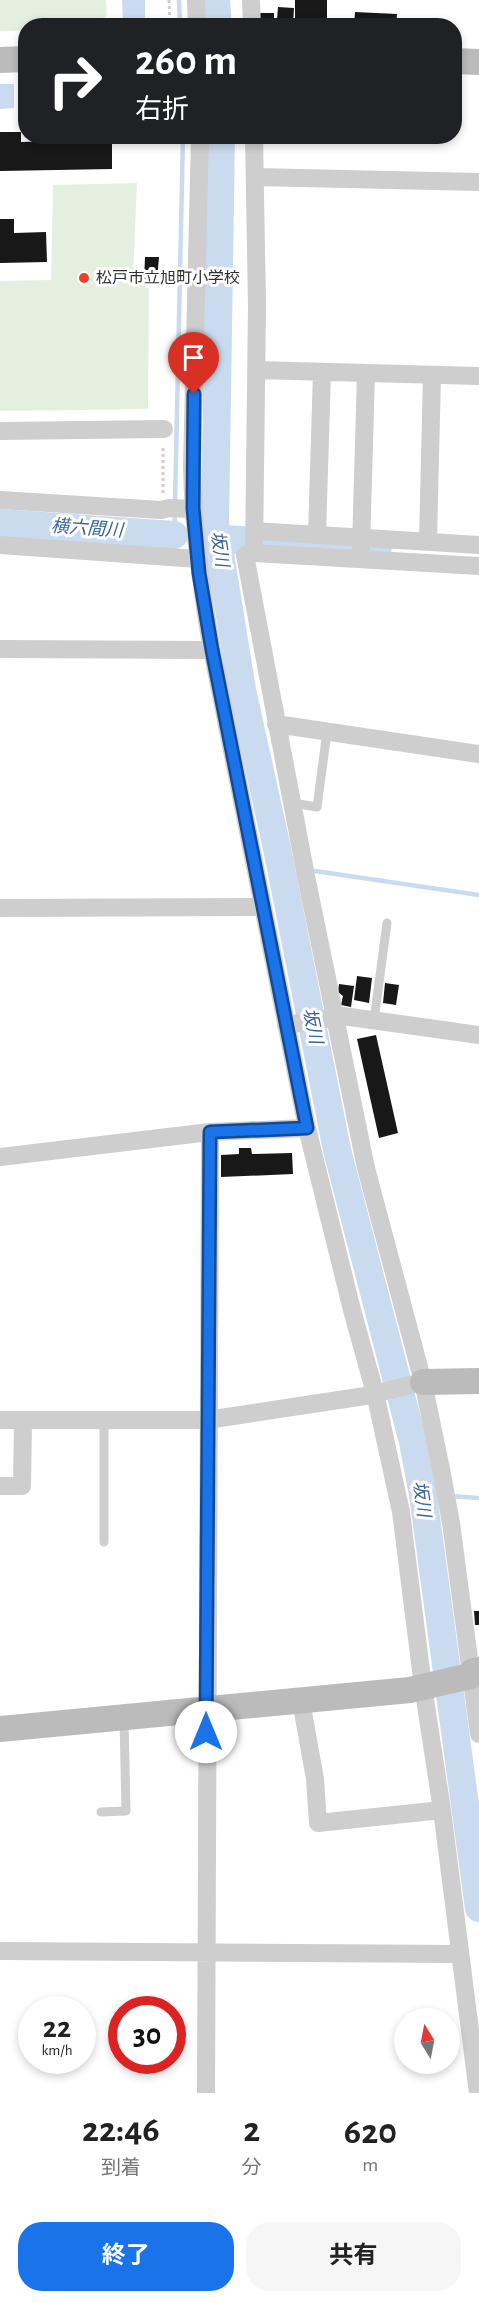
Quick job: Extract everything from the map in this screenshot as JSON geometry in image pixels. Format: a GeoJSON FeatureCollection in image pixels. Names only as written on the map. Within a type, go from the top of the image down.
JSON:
{"type":"FeatureCollection","features":[{"type":"Feature","properties":{"kind":"street"},"geometry":{"type":"LineString","coordinates":[[196,0],[197,18]]}},
{"type":"Feature","properties":{"kind":"street"},"geometry":{"type":"LineString","coordinates":[[251,0],[252,18]]}},
{"type":"Feature","properties":{"kind":"street"},"geometry":{"type":"LineString","coordinates":[[0,60],[18,59]]}},
{"type":"Feature","properties":{"kind":"street"},"geometry":{"type":"LineString","coordinates":[[462,61],[479,62]]}},
{"type":"Feature","properties":{"kind":"street"},"geometry":{"type":"LineString","coordinates":[[200,144],[192,466],[198,556],[212,650],[263,907],[290,1025],[307,1128],[352,1310],[378,1392],[401,1512],[426,1686],[459,1954],[473,2011],[478,2093]]}},
{"type":"Feature","properties":{"kind":"street"},"geometry":{"type":"LineString","coordinates":[[254,144],[256,370],[254,544],[245,555],[331,1017],[451,1522],[479,1734]]}},
{"type":"Feature","properties":{"kind":"street"},"geometry":{"type":"LineString","coordinates":[[255,177],[479,182]]}},
{"type":"Feature","properties":{"kind":"street"},"geometry":{"type":"LineString","coordinates":[[256,370],[479,376]]}},
{"type":"Feature","properties":{"kind":"street"},"geometry":{"type":"LineString","coordinates":[[317,535],[322,372]]}},
{"type":"Feature","properties":{"kind":"street"},"geometry":{"type":"LineString","coordinates":[[361,559],[366,373]]}},
{"type":"Feature","properties":{"kind":"street"},"geometry":{"type":"LineString","coordinates":[[428,541],[432,375]]}},
{"type":"Feature","properties":{"kind":"street"},"geometry":{"type":"LineString","coordinates":[[0,431],[164,429]]}},
{"type":"Feature","properties":{"kind":"street"},"geometry":{"type":"LineString","coordinates":[[0,500],[165,508],[194,515]]}},
{"type":"Feature","properties":{"kind":"street"},"geometry":{"type":"LineString","coordinates":[[254,544],[317,535],[479,545]]}},
{"type":"Feature","properties":{"kind":"street"},"geometry":{"type":"LineString","coordinates":[[254,544],[361,559],[479,566]]}},
{"type":"Feature","properties":{"kind":"street"},"geometry":{"type":"LineString","coordinates":[[0,545],[198,556]]}},
{"type":"Feature","properties":{"kind":"street"},"geometry":{"type":"LineString","coordinates":[[0,649],[212,650]]}},
{"type":"Feature","properties":{"kind":"street"},"geometry":{"type":"LineString","coordinates":[[276,724],[479,754]]}},
{"type":"Feature","properties":{"kind":"street"},"geometry":{"type":"LineString","coordinates":[[0,908],[263,907]]}},
{"type":"Feature","properties":{"kind":"street"},"geometry":{"type":"LineString","coordinates":[[290,1025],[331,1017],[374,1020],[479,1035]]}},
{"type":"Feature","properties":{"kind":"street"},"geometry":{"type":"LineString","coordinates":[[0,1157],[210,1132],[307,1128]]}},
{"type":"Feature","properties":{"kind":"street"},"geometry":{"type":"LineString","coordinates":[[206,2093],[207,1420],[210,1132]]}},
{"type":"Feature","properties":{"kind":"street"},"geometry":{"type":"LineString","coordinates":[[0,1420],[207,1420],[378,1392],[419,1382],[479,1382]]}},
{"type":"Feature","properties":{"kind":"street"},"geometry":{"type":"LineString","coordinates":[[0,1486],[22,1486],[23,1420]]}},
{"type":"Feature","properties":{"kind":"street"},"geometry":{"type":"LineString","coordinates":[[0,1729],[301,1701],[426,1686],[471,1674]]}},
{"type":"Feature","properties":{"kind":"street"},"geometry":{"type":"LineString","coordinates":[[301,1701],[315,1779],[318,1823],[442,1810]]}},
{"type":"Feature","properties":{"kind":"street"},"geometry":{"type":"LineString","coordinates":[[0,1951],[459,1954]]}},
{"type":"Feature","properties":{"kind":"lane"},"geometry":{"type":"LineString","coordinates":[[299,804],[317,807],[327,732]]}},
{"type":"Feature","properties":{"kind":"lane"},"geometry":{"type":"LineString","coordinates":[[374,1020],[387,923]]}},
{"type":"Feature","properties":{"kind":"lane"},"geometry":{"type":"LineString","coordinates":[[104,1420],[104,1542]]}},
{"type":"Feature","properties":{"kind":"lane"},"geometry":{"type":"LineString","coordinates":[[101,1812],[126,1811],[124,1717]]}},
{"type":"Feature","properties":{"kind":"path"},"geometry":{"type":"LineString","coordinates":[[169,0],[170,18]]}},
{"type":"Feature","properties":{"kind":"path"},"geometry":{"type":"LineString","coordinates":[[164,429],[165,508]]}},
{"type":"Feature","properties":{"kind":"green space"},"geometry":{"type":"Polygon","coordinates":[[[0,0],[106,0],[107,15],[103,18],[18,18],[18,31],[0,31],[0,0]]]}},
{"type":"Feature","properties":{"kind":"green space"},"geometry":{"type":"Polygon","coordinates":[[[137,183],[133,277],[149,289],[148,409],[0,411],[0,281],[51,280],[53,185],[137,183]]]}},
{"type":"Feature","properties":{"kind":"water"},"geometry":{"type":"Polygon","coordinates":[[[122,0],[145,0],[145,18],[123,18],[122,0]]]}},
{"type":"Feature","properties":{"kind":"water"},"geometry":{"type":"Polygon","coordinates":[[[0,84],[14,84],[14,108],[0,109],[0,84]]]}},
{"type":"Feature","properties":{"kind":"building"},"geometry":{"type":"Polygon","coordinates":[[[295,0],[327,0],[327,18],[295,18],[295,0]]]}},
{"type":"Feature","properties":{"kind":"building"},"geometry":{"type":"Polygon","coordinates":[[[278,7],[294,8],[293,18],[277,18],[278,7]]]}},
{"type":"Feature","properties":{"kind":"building"},"geometry":{"type":"Polygon","coordinates":[[[355,12],[397,14],[397,18],[355,18],[355,12]]]}},
{"type":"Feature","properties":{"kind":"building"},"geometry":{"type":"Polygon","coordinates":[[[259,13],[274,13],[274,18],[259,18],[259,13]]]}},
{"type":"Feature","properties":{"kind":"building"},"geometry":{"type":"Polygon","coordinates":[[[0,132],[18,132],[18,144],[112,144],[112,169],[0,171],[0,132]]]}},
{"type":"Feature","properties":{"kind":"building"},"geometry":{"type":"Polygon","coordinates":[[[0,219],[14,219],[14,233],[46,232],[47,262],[0,263],[0,219]]]}},
{"type":"Feature","properties":{"kind":"building"},"geometry":{"type":"Polygon","coordinates":[[[145,257],[159,257],[157,281],[144,281],[145,257]]]}},
{"type":"Feature","properties":{"kind":"building"},"geometry":{"type":"Polygon","coordinates":[[[357,976],[372,978],[369,1003],[354,1000],[357,976]]]}},
{"type":"Feature","properties":{"kind":"building"},"geometry":{"type":"Polygon","coordinates":[[[385,983],[399,985],[396,1005],[383,1003],[385,983]]]}},
{"type":"Feature","properties":{"kind":"building"},"geometry":{"type":"Polygon","coordinates":[[[339,984],[354,986],[351,1007],[341,1005],[343,996],[338,992],[339,984]]]}},
{"type":"Feature","properties":{"kind":"building"},"geometry":{"type":"Polygon","coordinates":[[[376,1035],[398,1133],[379,1138],[357,1039],[376,1035]]]}},
{"type":"Feature","properties":{"kind":"building"},"geometry":{"type":"Polygon","coordinates":[[[239,1148],[251,1148],[252,1154],[292,1153],[293,1174],[221,1177],[221,1155],[239,1154],[239,1148]]]}},
{"type":"Feature","properties":{"kind":"building"},"geometry":{"type":"Polygon","coordinates":[[[474,1611],[479,1611],[479,1625],[475,1625],[474,1611]]]}},
{"type":"Feature","properties":{"kind":"waterway"},"geometry":{"type":"LineString","coordinates":[[179,0],[180,18]]}},
{"type":"Feature","properties":{"kind":"waterway","name":"坂川"},"geometry":{"type":"LineString","coordinates":[[216,0],[217,18]]}},
{"type":"Feature","properties":{"kind":"waterway"},"geometry":{"type":"LineString","coordinates":[[175,503],[183,144]]}},
{"type":"Feature","properties":{"kind":"waterway","name":"坂川"},"geometry":{"type":"LineString","coordinates":[[221,144],[215,523],[242,690],[278,853],[337,1150],[413,1442],[423,1495],[479,1908]]}},
{"type":"Feature","properties":{"kind":"waterway"},"geometry":{"type":"LineString","coordinates":[[174,535],[175,511]]}},
{"type":"Feature","properties":{"kind":"waterway","name":"横六間川"},"geometry":{"type":"LineString","coordinates":[[0,523],[174,535]]}},
{"type":"Feature","properties":{"kind":"waterway"},"geometry":{"type":"LineString","coordinates":[[219,539],[378,547]]}},
{"type":"Feature","properties":{"kind":"waterway"},"geometry":{"type":"LineString","coordinates":[[315,871],[479,895]]}},
{"type":"Feature","properties":{"kind":"waterway"},"geometry":{"type":"LineString","coordinates":[[423,1495],[441,1495]]}},
{"type":"Feature","properties":{"kind":"waterway"},"geometry":{"type":"LineString","coordinates":[[450,1496],[479,1498]]}},
{"type":"Feature","properties":{"kind":"place","name":"松戸市立旭町小学校"},"geometry":{"type":"Point","coordinates":[84,278]}},
{"type":"Feature","properties":{"kind":"route"},"geometry":{"type":"LineString","coordinates":[[194,394],[193,508],[199,573],[212,650],[307,1128],[210,1132],[206,1732]]}}]}
